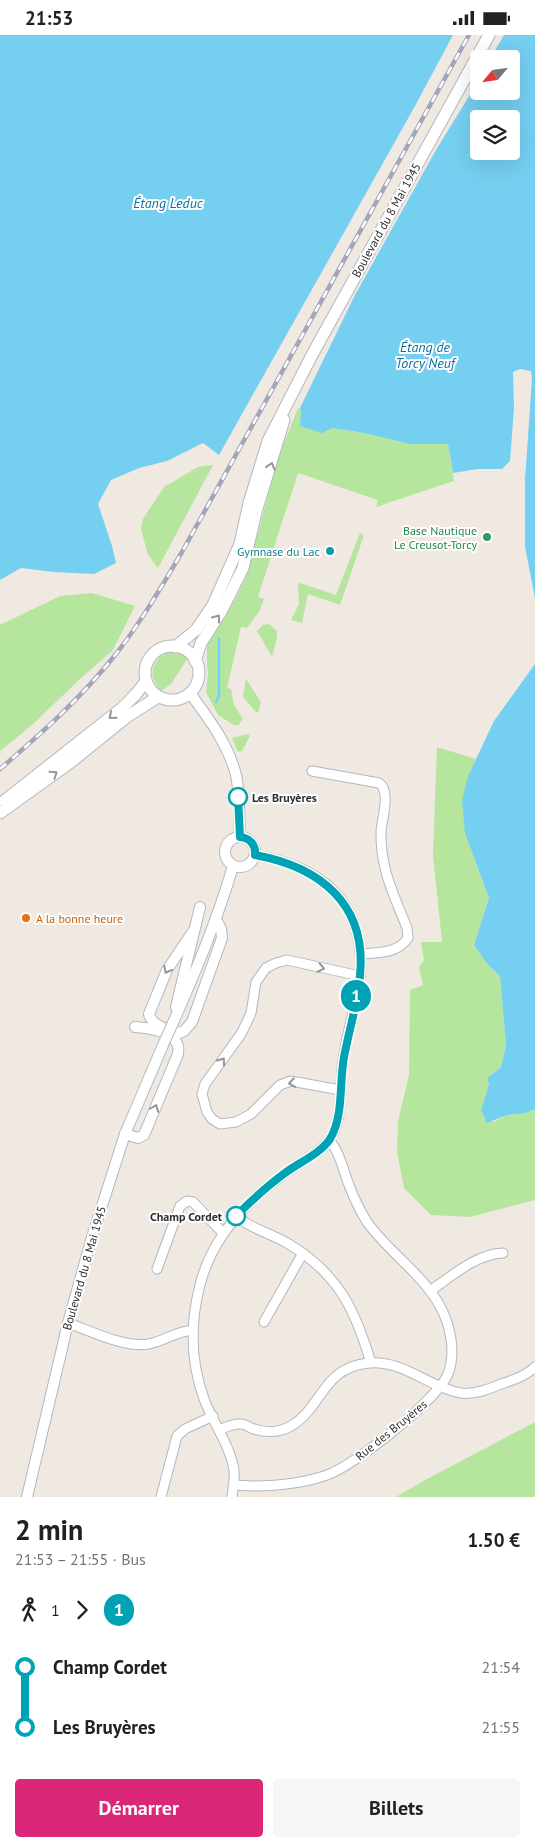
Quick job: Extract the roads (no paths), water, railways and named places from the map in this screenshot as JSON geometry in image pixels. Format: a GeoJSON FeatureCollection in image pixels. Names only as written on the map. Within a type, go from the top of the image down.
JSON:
{"type":"FeatureCollection","features":[{"type":"Feature","properties":{"kind":"main road","name":"Boulevard du 8 Mai 1945"},"geometry":{"type":"LineString","coordinates":[[175,647],[196,630],[224,583],[240,544],[249,503],[268,441],[312,355],[489,35]]}},
{"type":"Feature","properties":{"kind":"main road","name":"Boulevard du 8 Mai 1945"},"geometry":{"type":"LineString","coordinates":[[195,661],[201,643],[222,610],[243,568],[256,512],[280,438],[287,406]]}},
{"type":"Feature","properties":{"kind":"main road"},"geometry":{"type":"LineString","coordinates":[[166,647],[175,647],[190,654],[195,661],[198,669],[198,678],[190,693],[183,698],[166,700],[158,697],[146,681],[146,664],[151,656],[166,647]]}},
{"type":"Feature","properties":{"kind":"main road"},"geometry":{"type":"LineString","coordinates":[[0,804],[122,708],[146,681]]}},
{"type":"Feature","properties":{"kind":"main road"},"geometry":{"type":"LineString","coordinates":[[0,813],[71,762],[128,716],[158,697]]}},
{"type":"Feature","properties":{"kind":"street"},"geometry":{"type":"LineString","coordinates":[[190,693],[222,739],[232,761],[236,777],[240,837]]}},
{"type":"Feature","properties":{"kind":"street"},"geometry":{"type":"LineString","coordinates":[[312,771],[380,783],[384,789],[381,832],[385,870],[407,928],[408,937],[400,947],[393,950],[361,954]]}},
{"type":"Feature","properties":{"kind":"street"},"geometry":{"type":"LineString","coordinates":[[240,837],[250,841],[255,847],[255,855],[254,860],[247,866],[237,867],[233,866],[226,856],[226,848],[231,840],[240,837]]}},
{"type":"Feature","properties":{"kind":"street"},"geometry":{"type":"LineString","coordinates":[[232,1497],[234,1470],[219,1430],[205,1401],[194,1367],[193,1329],[199,1289],[206,1265],[223,1233],[236,1216],[260,1192],[317,1151],[329,1140],[339,1115],[343,1059],[360,975],[361,954],[349,910],[332,889],[323,881],[297,867],[255,855]]}},
{"type":"Feature","properties":{"kind":"street"},"geometry":{"type":"LineString","coordinates":[[172,1025],[205,950],[233,866]]}},
{"type":"Feature","properties":{"kind":"street"},"geometry":{"type":"LineString","coordinates":[[172,1025],[176,999],[200,907]]}},
{"type":"Feature","properties":{"kind":"street"},"geometry":{"type":"LineString","coordinates":[[194,929],[167,970],[149,1013],[150,1018],[155,1023],[179,1033],[184,1031],[192,1021],[222,938],[221,929],[216,919]]}},
{"type":"Feature","properties":{"kind":"street"},"geometry":{"type":"LineString","coordinates":[[340,1090],[291,1081],[280,1085],[246,1118],[228,1124],[220,1124],[212,1119],[207,1112],[202,1094],[205,1084],[244,1029],[251,1013],[256,982],[266,968],[276,963],[287,961],[360,975]]}},
{"type":"Feature","properties":{"kind":"street","name":"Boulevard du 8 Mai 1945"},"geometry":{"type":"LineString","coordinates":[[27,1497],[68,1323],[109,1181],[125,1134],[172,1025]]}},
{"type":"Feature","properties":{"kind":"street"},"geometry":{"type":"LineString","coordinates":[[125,1134],[138,1138],[144,1135],[178,1054],[178,1046],[173,1038],[161,1031],[135,1027]]}},
{"type":"Feature","properties":{"kind":"street","name":"Rue des Bruyères"},"geometry":{"type":"LineString","coordinates":[[233,1485],[253,1486],[303,1482],[328,1475],[348,1465],[422,1406],[441,1385],[448,1374],[452,1344],[447,1323],[440,1306],[419,1277],[378,1237],[365,1218],[329,1140]]}},
{"type":"Feature","properties":{"kind":"street"},"geometry":{"type":"LineString","coordinates":[[157,1269],[180,1206],[187,1201],[192,1202],[223,1233]]}},
{"type":"Feature","properties":{"kind":"street"},"geometry":{"type":"LineString","coordinates":[[236,1216],[248,1226],[274,1236],[303,1253],[325,1272],[344,1296],[359,1325],[371,1363]]}},
{"type":"Feature","properties":{"kind":"street"},"geometry":{"type":"LineString","coordinates":[[264,1322],[303,1253]]}},
{"type":"Feature","properties":{"kind":"street"},"geometry":{"type":"LineString","coordinates":[[430,1291],[480,1258],[495,1253],[503,1253]]}},
{"type":"Feature","properties":{"kind":"street"},"geometry":{"type":"LineString","coordinates":[[68,1323],[130,1344],[149,1344],[193,1329]]}},
{"type":"Feature","properties":{"kind":"street"},"geometry":{"type":"LineString","coordinates":[[219,1430],[230,1425],[241,1424],[266,1432],[284,1430],[302,1419],[334,1376],[350,1368],[371,1363],[400,1367],[462,1393],[477,1392],[529,1373],[535,1367]]}},
{"type":"Feature","properties":{"kind":"street"},"geometry":{"type":"LineString","coordinates":[[161,1497],[178,1436],[185,1429],[213,1416]]}},
{"type":"Feature","properties":{"kind":"water","name":"Étang Leduc"},"geometry":{"type":"Polygon","coordinates":[[[0,35],[453,35],[219,455],[203,443],[167,461],[139,468],[111,480],[98,504],[116,563],[94,574],[21,568],[0,580],[0,35]]]}},
{"type":"Feature","properties":{"kind":"water","name":"Étang de Torcy Neuf"},"geometry":{"type":"Polygon","coordinates":[[[504,35],[535,35],[535,598],[525,547],[525,479],[531,371],[520,369],[513,372],[514,408],[510,461],[502,469],[478,469],[453,473],[448,444],[410,444],[364,433],[332,428],[322,433],[300,426],[300,408],[355,295],[436,150],[470,95],[470,100],[520,100],[520,50],[495,50],[504,35]]]}},
{"type":"Feature","properties":{"kind":"water"},"geometry":{"type":"Polygon","coordinates":[[[535,664],[535,1109],[526,1113],[507,1115],[487,1123],[481,1110],[489,1084],[487,1078],[501,1067],[506,1045],[500,976],[488,965],[474,945],[489,898],[465,833],[462,800],[468,776],[494,721],[535,664]]]}},
{"type":"Feature","properties":{"kind":"waterway"},"geometry":{"type":"LineString","coordinates":[[216,702],[219,696],[219,639]]}},
{"type":"Feature","properties":{"kind":"railway"},"geometry":{"type":"LineString","coordinates":[[0,769],[46,728],[103,670],[151,604],[182,552],[469,35]]}},
{"type":"Feature","properties":{"kind":"place","name":"Base Nautique Le Creusot-Torcy"},"geometry":{"type":"Point","coordinates":[487,537]}},
{"type":"Feature","properties":{"kind":"place","name":"Gymnase du Lac"},"geometry":{"type":"Point","coordinates":[330,551]}},
{"type":"Feature","properties":{"kind":"place","name":"Les Bruyères"},"geometry":{"type":"Point","coordinates":[238,797]}},
{"type":"Feature","properties":{"kind":"place","name":"A la bonne heure"},"geometry":{"type":"Point","coordinates":[26,918]}},
{"type":"Feature","properties":{"kind":"place","name":"Champ Cordet"},"geometry":{"type":"Point","coordinates":[236,1216]}}]}
